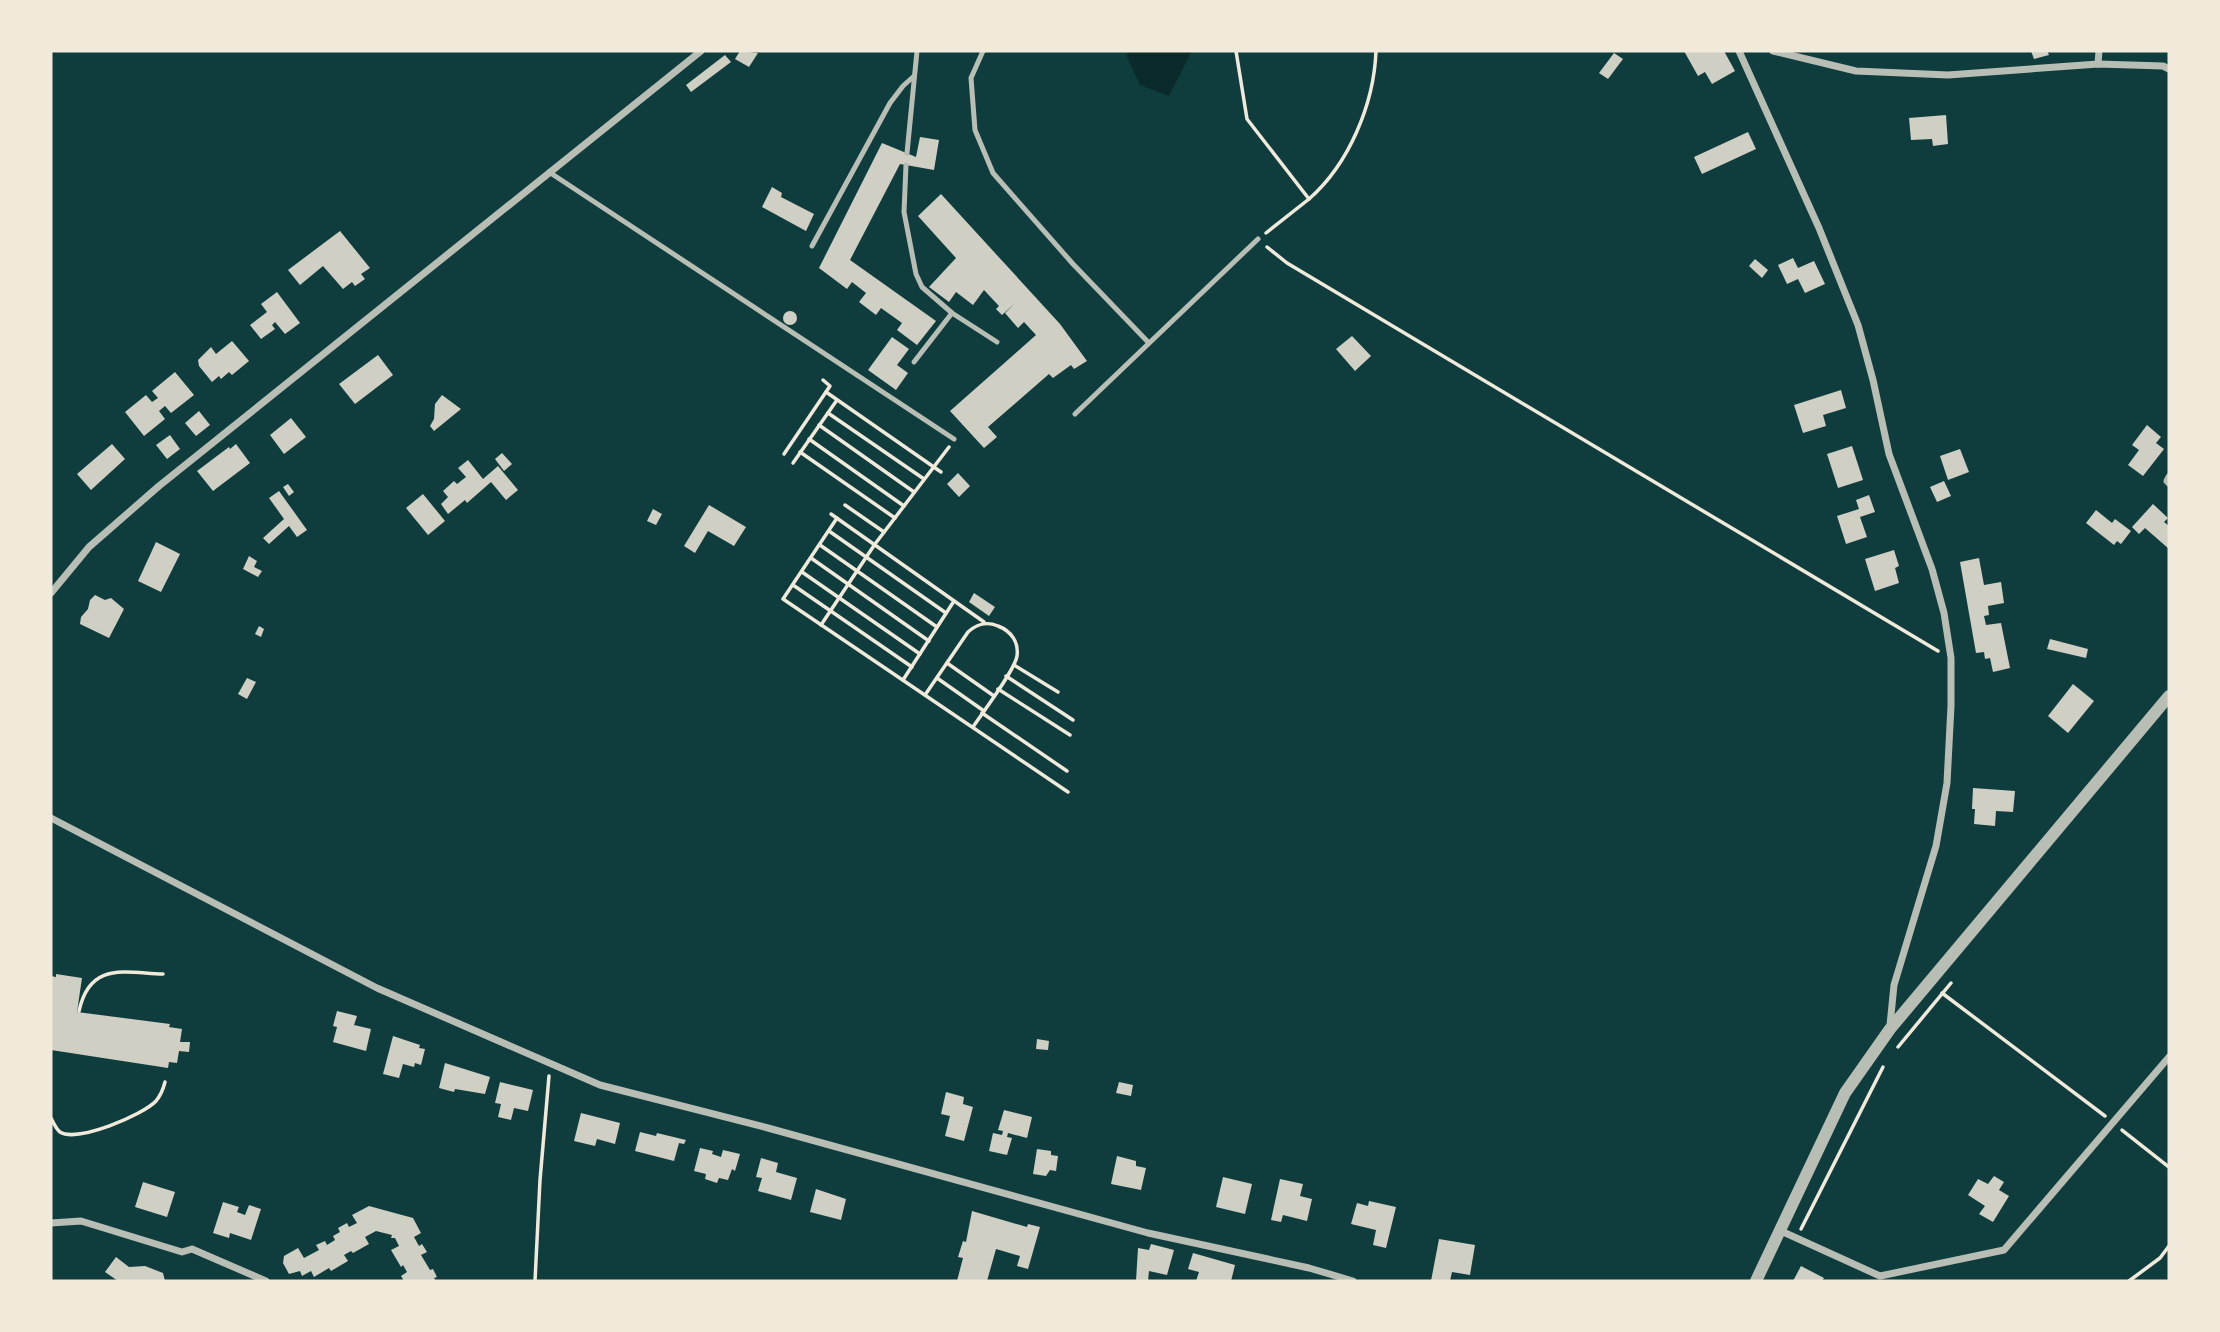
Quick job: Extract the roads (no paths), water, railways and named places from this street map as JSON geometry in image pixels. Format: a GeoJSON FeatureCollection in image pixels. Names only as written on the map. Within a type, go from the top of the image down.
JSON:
{"type":"FeatureCollection","features":[{"type":"Feature","properties":{"kind":"street"},"geometry":{"type":"LineString","coordinates":[[51,593],[89,547],[159,486],[701,51]]}},
{"type":"Feature","properties":{"kind":"street"},"geometry":{"type":"LineString","coordinates":[[1739,51],[1819,228],[1858,325],[1889,454],[1932,569],[1944,613],[1951,659],[1947,783],[1936,846],[1894,985],[1890,1029]]}},
{"type":"Feature","properties":{"kind":"street"},"geometry":{"type":"LineString","coordinates":[[1773,51],[1856,71],[1948,75],[2098,64],[2169,68]]}},
{"type":"Feature","properties":{"kind":"street"},"geometry":{"type":"LineString","coordinates":[[2098,64],[2099,51]]}},
{"type":"Feature","properties":{"kind":"street"},"geometry":{"type":"LineString","coordinates":[[2169,477],[2169,483]]}},
{"type":"Feature","properties":{"kind":"street"},"geometry":{"type":"LineString","coordinates":[[1756,1281],[1845,1093],[1890,1029],[2169,696]]}},
{"type":"Feature","properties":{"kind":"street"},"geometry":{"type":"LineString","coordinates":[[51,818],[156,876],[377,988],[600,1085],[1148,1233],[1309,1268],[1353,1281]]}},
{"type":"Feature","properties":{"kind":"street"},"geometry":{"type":"LineString","coordinates":[[1781,1231],[1880,1276],[2004,1250],[2169,1057]]}},
{"type":"Feature","properties":{"kind":"street"},"geometry":{"type":"LineString","coordinates":[[51,1223],[81,1221],[182,1252],[192,1249],[266,1281]]}},
{"type":"Feature","properties":{"kind":"lane"},"geometry":{"type":"LineString","coordinates":[[907,153],[913,77],[918,51]]}},
{"type":"Feature","properties":{"kind":"lane"},"geometry":{"type":"LineString","coordinates":[[983,51],[971,78],[975,130],[993,173],[1073,264],[1148,342]]}},
{"type":"Feature","properties":{"kind":"lane"},"geometry":{"type":"LineString","coordinates":[[812,246],[890,103],[913,77]]}},
{"type":"Feature","properties":{"kind":"lane"},"geometry":{"type":"LineString","coordinates":[[906,165],[904,212],[916,274],[922,288],[952,313],[997,342]]}},
{"type":"Feature","properties":{"kind":"lane"},"geometry":{"type":"LineString","coordinates":[[549,172],[954,439]]}},
{"type":"Feature","properties":{"kind":"lane"},"geometry":{"type":"LineString","coordinates":[[1075,414],[1258,239]]}},
{"type":"Feature","properties":{"kind":"lane"},"geometry":{"type":"LineString","coordinates":[[914,362],[952,313]]}},
{"type":"Feature","properties":{"kind":"water"},"geometry":{"type":"Polygon","coordinates":[[[1128,51],[1192,51],[1169,96],[1140,85],[1127,57],[1128,51]]]}}]}
